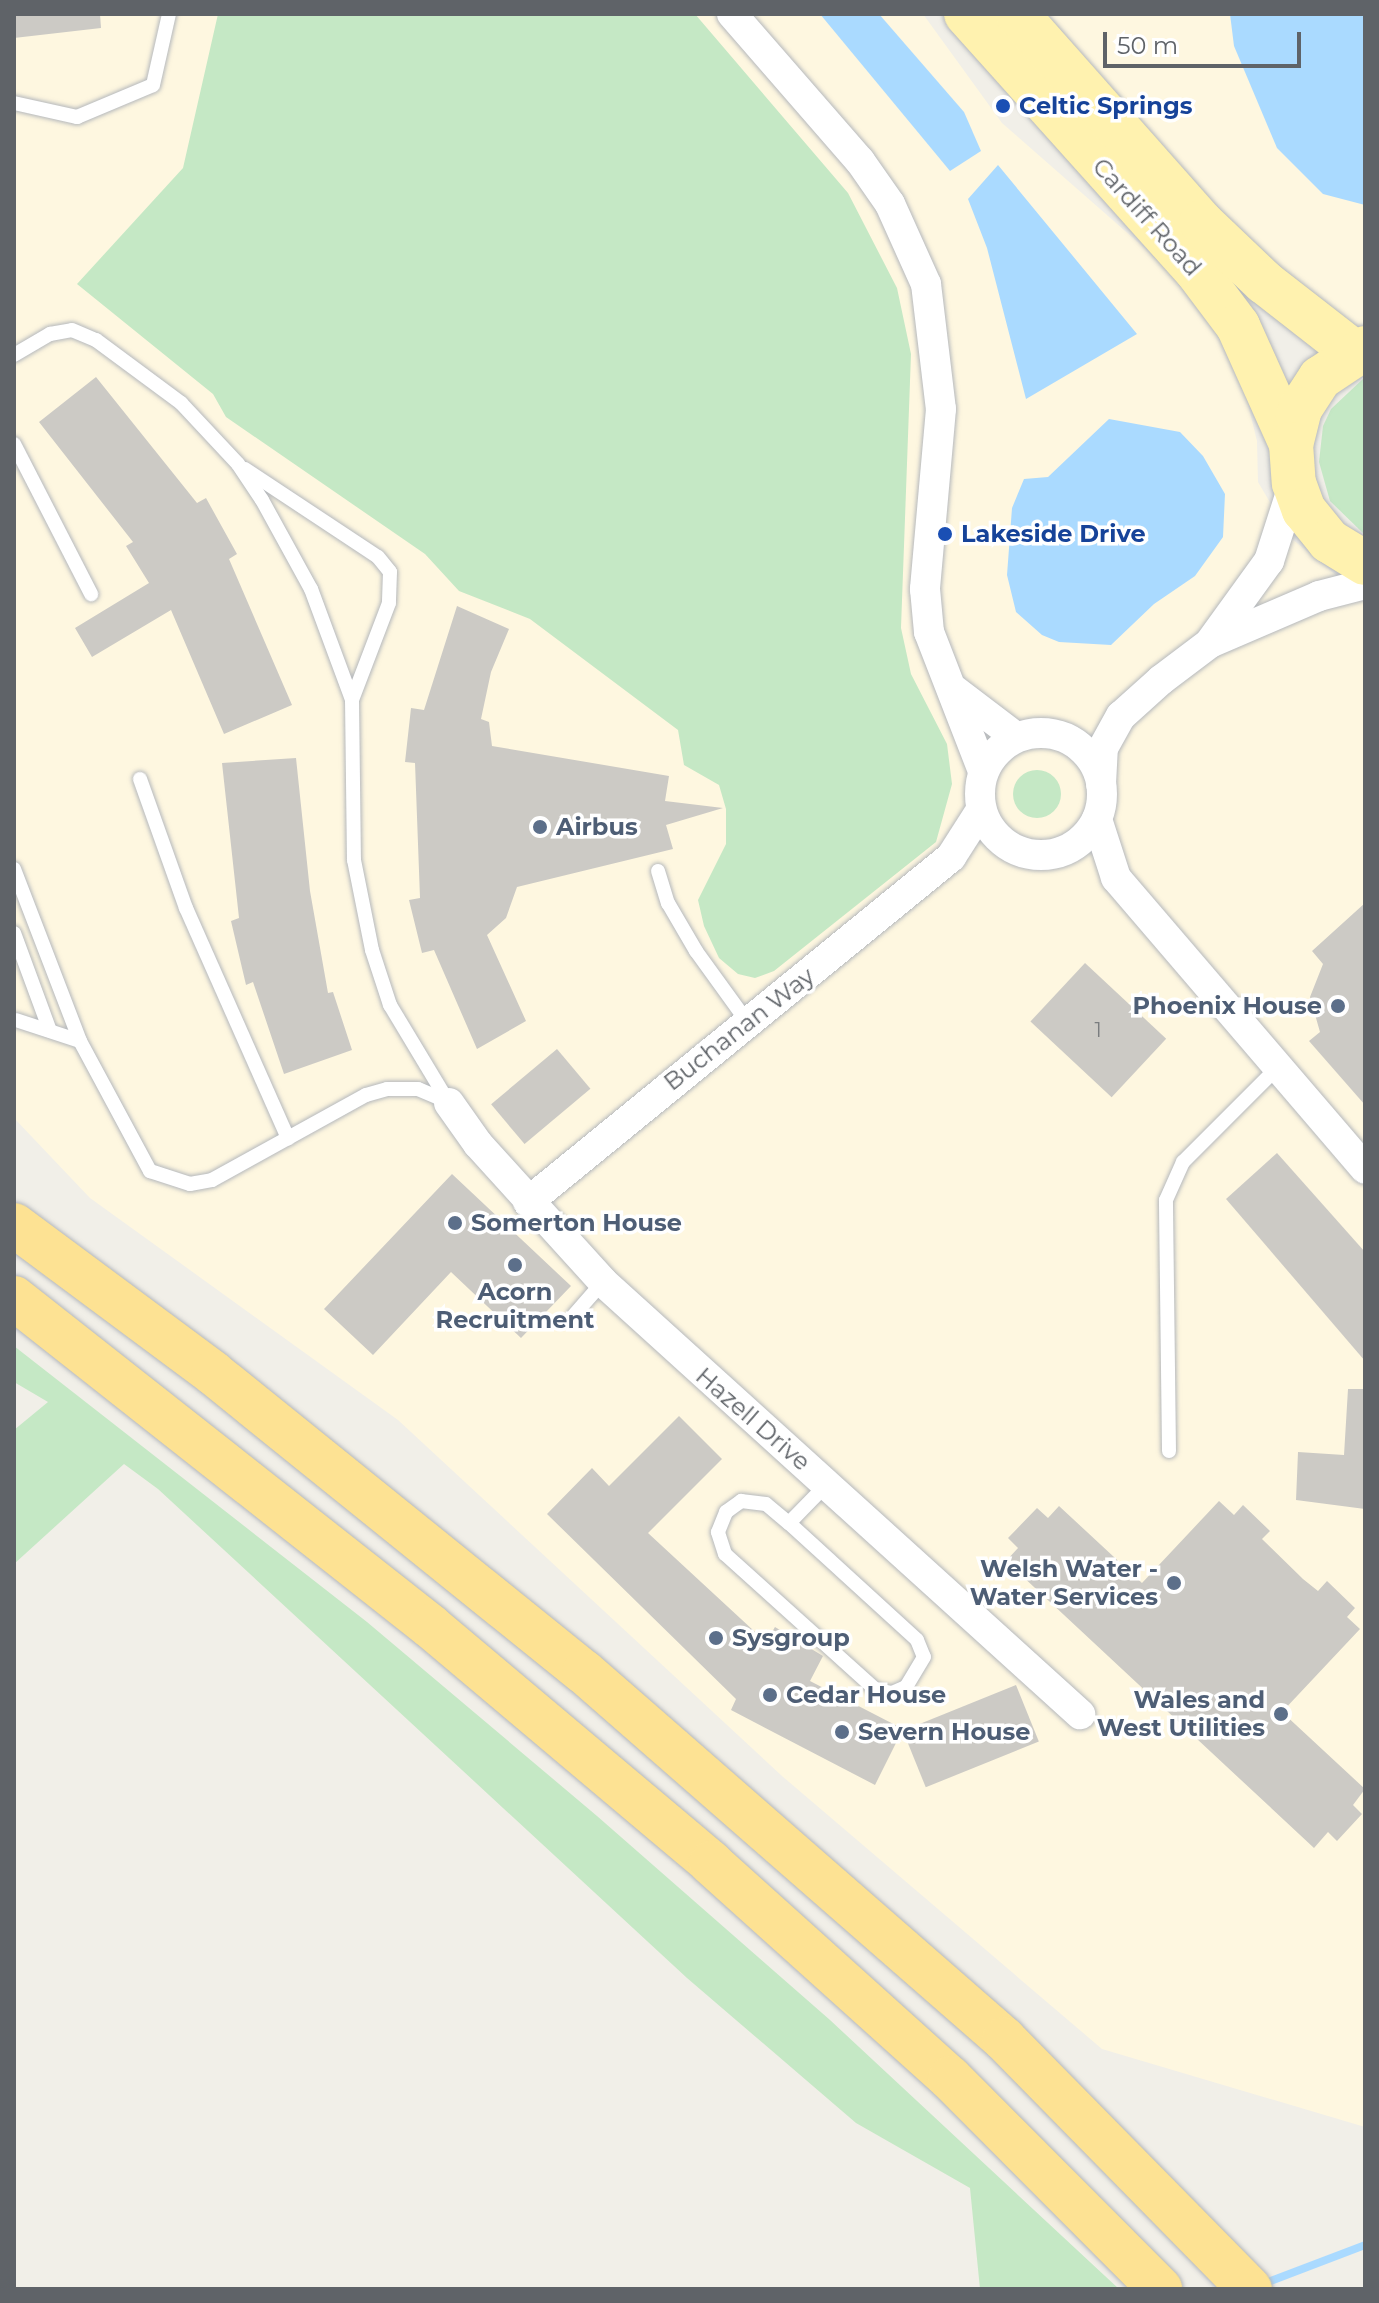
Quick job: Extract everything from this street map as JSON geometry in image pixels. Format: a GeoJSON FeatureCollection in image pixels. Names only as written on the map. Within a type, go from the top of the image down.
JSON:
{"type":"FeatureCollection","features":[{"type":"Feature","properties":{"kind":"highway"},"geometry":{"type":"LineString","coordinates":[[14,1217],[596,1682],[1004,2039],[1250,2289]]}},
{"type":"Feature","properties":{"kind":"highway"},"geometry":{"type":"LineString","coordinates":[[14,1225],[100,1287]]}},
{"type":"Feature","properties":{"kind":"highway"},"geometry":{"type":"LineString","coordinates":[[14,1298],[430,1626],[711,1863],[950,2078],[1160,2289]]}},
{"type":"Feature","properties":{"kind":"main road","name":"Cardiff Road"},"geometry":{"type":"LineString","coordinates":[[966,14],[1231,316],[1292,464],[1304,510],[1329,541],[1365,563]]}},
{"type":"Feature","properties":{"kind":"main road","name":"Cardiff Road"},"geometry":{"type":"LineString","coordinates":[[1017,14],[1201,222],[1264,282],[1359,350],[1320,378],[1300,409],[1292,464]]}},
{"type":"Feature","properties":{"kind":"street"},"geometry":{"type":"LineString","coordinates":[[732,14],[860,161],[890,204],[926,284],[941,409],[925,589],[929,632],[983,771]]}},
{"type":"Feature","properties":{"kind":"street"},"geometry":{"type":"LineString","coordinates":[[983,771],[996,751],[1016,737],[1042,733],[1067,738],[1121,716],[1210,643],[1269,561],[1292,464]]}},
{"type":"Feature","properties":{"kind":"street"},"geometry":{"type":"LineString","coordinates":[[1210,643],[1319,596],[1365,584]]}},
{"type":"Feature","properties":{"kind":"street"},"geometry":{"type":"LineString","coordinates":[[949,687],[1016,737]]}},
{"type":"Feature","properties":{"kind":"street"},"geometry":{"type":"LineString","coordinates":[[1121,716],[1103,748],[1097,819],[1116,878],[1365,1169]]}},
{"type":"Feature","properties":{"kind":"street"},"geometry":{"type":"LineString","coordinates":[[1067,738],[1095,766],[1101,785]]}},
{"type":"Feature","properties":{"kind":"street","name":"Buchanan Way"},"geometry":{"type":"LineString","coordinates":[[528,1202],[746,1020],[951,857],[981,810],[983,771]]}},
{"type":"Feature","properties":{"kind":"street"},"geometry":{"type":"LineString","coordinates":[[981,810],[990,829],[1024,854]]}},
{"type":"Feature","properties":{"kind":"street"},"geometry":{"type":"LineString","coordinates":[[1097,819],[1083,838],[1063,851],[1116,878]]}},
{"type":"Feature","properties":{"kind":"street","name":"Buchanan Way"},"geometry":{"type":"LineString","coordinates":[[951,857],[982,847],[1024,854],[1063,851]]}},
{"type":"Feature","properties":{"kind":"street","name":"Hazell Drive"},"geometry":{"type":"LineString","coordinates":[[449,1103],[528,1202],[603,1282],[1080,1714]]}},
{"type":"Feature","properties":{"kind":"lane"},"geometry":{"type":"LineString","coordinates":[[14,103],[77,117],[153,85],[169,14]]}},
{"type":"Feature","properties":{"kind":"lane"},"geometry":{"type":"LineString","coordinates":[[14,355],[50,334],[72,330],[96,340],[152,377],[238,464],[378,557],[390,572],[394,586],[389,603],[352,700],[351,820],[361,906],[390,1005],[449,1103]]}},
{"type":"Feature","properties":{"kind":"lane"},"geometry":{"type":"LineString","coordinates":[[14,444],[91,594]]}},
{"type":"Feature","properties":{"kind":"lane"},"geometry":{"type":"LineString","coordinates":[[238,464],[311,589],[352,700]]}},
{"type":"Feature","properties":{"kind":"lane"},"geometry":{"type":"LineString","coordinates":[[140,779],[186,908],[288,1138]]}},
{"type":"Feature","properties":{"kind":"lane"},"geometry":{"type":"LineString","coordinates":[[14,869],[80,1041],[150,1171],[169,1180],[190,1184],[212,1180],[387,1089],[418,1089],[449,1103]]}},
{"type":"Feature","properties":{"kind":"lane"},"geometry":{"type":"LineString","coordinates":[[658,871],[668,903],[696,951],[746,1020]]}},
{"type":"Feature","properties":{"kind":"lane"},"geometry":{"type":"LineString","coordinates":[[14,933],[50,1031]]}},
{"type":"Feature","properties":{"kind":"lane"},"geometry":{"type":"LineString","coordinates":[[16,1020],[80,1041]]}},
{"type":"Feature","properties":{"kind":"lane"},"geometry":{"type":"LineString","coordinates":[[1169,1451],[1166,1200],[1183,1162],[1277,1068]]}},
{"type":"Feature","properties":{"kind":"lane"},"geometry":{"type":"LineString","coordinates":[[574,1315],[603,1282]]}},
{"type":"Feature","properties":{"kind":"lane"},"geometry":{"type":"LineString","coordinates":[[789,1523],[827,1484]]}},
{"type":"Feature","properties":{"kind":"lane"},"geometry":{"type":"LineString","coordinates":[[741,1501],[766,1504],[789,1523],[917,1640],[924,1657],[906,1687],[892,1693],[876,1690],[725,1554],[718,1532],[726,1512],[741,1501]]}},
{"type":"Feature","properties":{"kind":"shaded area"},"geometry":{"type":"Polygon","coordinates":[[[14,14],[923,14],[1002,123],[1140,244],[1189,292],[1223,338],[1243,384],[1257,441],[1258,482],[1291,538],[1365,599],[1365,2127],[1102,2049],[782,1776],[398,1420],[90,1198],[14,1118],[14,14]]]}},
{"type":"Feature","properties":{"kind":"shaded area"},"geometry":{"type":"Polygon","coordinates":[[[1017,14],[1365,14],[1365,348],[1354,352],[1017,14]]]}},
{"type":"Feature","properties":{"kind":"green space"},"geometry":{"type":"Polygon","coordinates":[[[218,14],[695,14],[848,193],[897,288],[911,354],[901,628],[911,674],[947,744],[952,784],[936,842],[774,971],[755,978],[738,974],[719,958],[704,926],[698,900],[726,844],[726,809],[719,785],[684,765],[678,730],[530,619],[459,591],[425,554],[226,417],[213,394],[77,284],[183,168],[218,14]]]}},
{"type":"Feature","properties":{"kind":"green space"},"geometry":{"type":"Polygon","coordinates":[[[1365,377],[1365,535],[1330,501],[1319,462],[1323,426],[1331,409],[1365,377]]]}},
{"type":"Feature","properties":{"kind":"green space"},"geometry":{"type":"Polygon","coordinates":[[[1037,770],[1054,777],[1061,794],[1054,811],[1037,818],[1020,811],[1013,794],[1020,777],[1037,770]]]}},
{"type":"Feature","properties":{"kind":"green space"},"geometry":{"type":"Polygon","coordinates":[[[14,1346],[367,1622],[597,1816],[830,2020],[1119,2289],[980,2289],[970,2188],[856,2123],[687,1978],[158,1489],[124,1464],[14,1564],[14,1430],[48,1402],[14,1382],[14,1346]]]}},
{"type":"Feature","properties":{"kind":"water"},"geometry":{"type":"Polygon","coordinates":[[[820,14],[879,14],[964,112],[981,151],[950,171],[820,14]]]}},
{"type":"Feature","properties":{"kind":"water"},"geometry":{"type":"Polygon","coordinates":[[[1230,14],[1365,14],[1365,205],[1323,194],[1277,148],[1234,46],[1230,14]]]}},
{"type":"Feature","properties":{"kind":"water"},"geometry":{"type":"Polygon","coordinates":[[[998,165],[1137,334],[1026,399],[987,248],[968,199],[998,165]]]}},
{"type":"Feature","properties":{"kind":"water"},"geometry":{"type":"Polygon","coordinates":[[[1109,419],[1180,432],[1203,456],[1225,494],[1223,537],[1195,576],[1154,604],[1111,645],[1059,642],[1042,635],[1016,612],[1007,575],[1012,508],[1024,479],[1048,477],[1109,419]]]}},
{"type":"Feature","properties":{"kind":"building"},"geometry":{"type":"Polygon","coordinates":[[[14,14],[100,14],[101,28],[14,38],[14,14]]]}},
{"type":"Feature","properties":{"kind":"building"},"geometry":{"type":"Polygon","coordinates":[[[96,377],[197,503],[206,498],[237,554],[229,559],[292,705],[224,734],[171,610],[92,657],[75,628],[149,583],[126,546],[133,542],[39,422],[96,377]]]}},
{"type":"Feature","properties":{"kind":"building","name":"Airbus"},"geometry":{"type":"Polygon","coordinates":[[[457,606],[509,629],[491,672],[481,719],[489,722],[492,746],[669,776],[665,801],[723,808],[666,825],[673,849],[517,887],[506,918],[487,935],[526,1021],[477,1049],[434,950],[422,953],[409,900],[420,898],[415,763],[405,762],[411,708],[424,710],[457,606]]]}},
{"type":"Feature","properties":{"kind":"building"},"geometry":{"type":"Polygon","coordinates":[[[296,758],[310,891],[328,993],[333,992],[352,1050],[284,1074],[253,982],[246,985],[231,921],[239,918],[222,763],[296,758]]]}},
{"type":"Feature","properties":{"kind":"building","name":"Phoenix House"},"geometry":{"type":"Polygon","coordinates":[[[1365,903],[1365,1105],[1309,1041],[1320,1032],[1310,997],[1323,964],[1312,951],[1365,903]]]}},
{"type":"Feature","properties":{"kind":"building"},"geometry":{"type":"Polygon","coordinates":[[[1085,963],[1166,1039],[1112,1097],[1030,1022],[1085,963]]]}},
{"type":"Feature","properties":{"kind":"building"},"geometry":{"type":"Polygon","coordinates":[[[557,1049],[590,1089],[525,1144],[491,1104],[557,1049]]]}},
{"type":"Feature","properties":{"kind":"building"},"geometry":{"type":"Polygon","coordinates":[[[1277,1153],[1365,1252],[1365,1361],[1226,1199],[1277,1153]]]}},
{"type":"Feature","properties":{"kind":"building","name":"Somerton House"},"geometry":{"type":"Polygon","coordinates":[[[452,1174],[571,1286],[521,1338],[451,1272],[373,1355],[324,1309],[452,1174]]]}},
{"type":"Feature","properties":{"kind":"building"},"geometry":{"type":"Polygon","coordinates":[[[1348,1389],[1365,1389],[1365,1509],[1296,1500],[1298,1452],[1344,1455],[1348,1389]]]}},
{"type":"Feature","properties":{"kind":"building"},"geometry":{"type":"Polygon","coordinates":[[[679,1416],[722,1459],[648,1533],[766,1642],[775,1627],[823,1656],[810,1681],[903,1729],[875,1785],[731,1710],[736,1699],[547,1514],[592,1468],[609,1486],[679,1416]]]}},
{"type":"Feature","properties":{"kind":"building"},"geometry":{"type":"Polygon","coordinates":[[[1219,1501],[1234,1515],[1243,1505],[1270,1531],[1262,1539],[1303,1579],[1318,1591],[1327,1581],[1355,1608],[1347,1617],[1360,1629],[1282,1712],[1365,1789],[1353,1805],[1362,1814],[1337,1841],[1328,1832],[1314,1848],[1006,1561],[1018,1548],[1008,1538],[1037,1508],[1048,1518],[1059,1506],[1142,1583],[1219,1501]]]}},
{"type":"Feature","properties":{"kind":"building"},"geometry":{"type":"Polygon","coordinates":[[[1016,1685],[1039,1742],[926,1787],[903,1731],[1016,1685]]]}},
{"type":"Feature","properties":{"kind":"waterway"},"geometry":{"type":"LineString","coordinates":[[1263,2284],[1365,2245]]}},
{"type":"Feature","properties":{"kind":"place","name":"Celtic Springs"},"geometry":{"type":"Point","coordinates":[1003,106]}},
{"type":"Feature","properties":{"kind":"place","name":"Lakeside Drive"},"geometry":{"type":"Point","coordinates":[945,534]}},
{"type":"Feature","properties":{"kind":"place","name":"Airbus"},"geometry":{"type":"Point","coordinates":[540,827]}},
{"type":"Feature","properties":{"kind":"place","name":"Phoenix House"},"geometry":{"type":"Point","coordinates":[1338,1006]}},
{"type":"Feature","properties":{"kind":"place","name":"Somerton House"},"geometry":{"type":"Point","coordinates":[455,1223]}},
{"type":"Feature","properties":{"kind":"place","name":"Acorn Recruitment"},"geometry":{"type":"Point","coordinates":[515,1265]}},
{"type":"Feature","properties":{"kind":"place","name":"Welsh Water - Water Services"},"geometry":{"type":"Point","coordinates":[1174,1583]}},
{"type":"Feature","properties":{"kind":"place","name":"Sysgroup"},"geometry":{"type":"Point","coordinates":[716,1638]}},
{"type":"Feature","properties":{"kind":"place","name":"Cedar House"},"geometry":{"type":"Point","coordinates":[770,1695]}},
{"type":"Feature","properties":{"kind":"place","name":"Wales and West Utilities"},"geometry":{"type":"Point","coordinates":[1281,1714]}},
{"type":"Feature","properties":{"kind":"place","name":"Severn House"},"geometry":{"type":"Point","coordinates":[842,1732]}}]}
